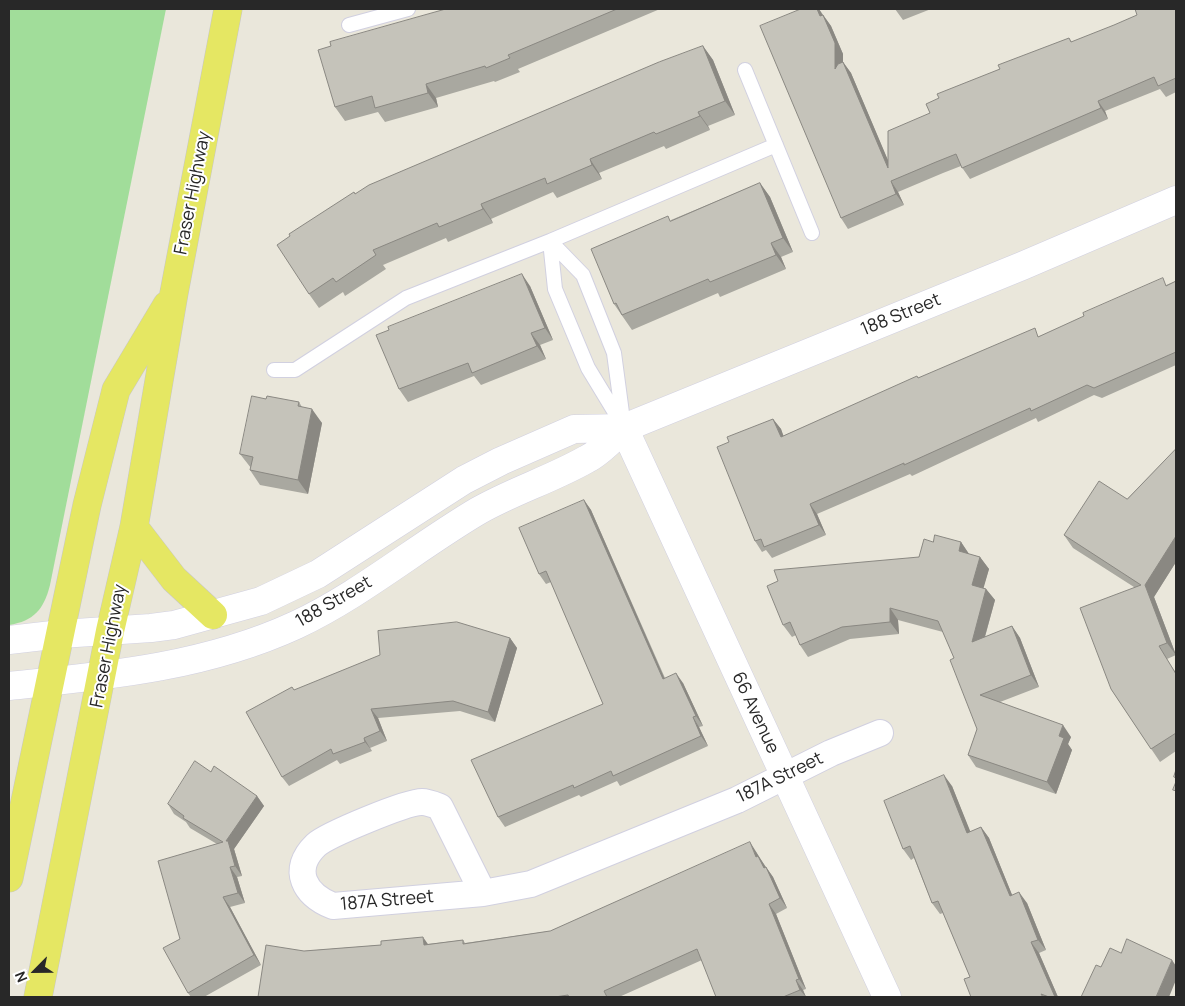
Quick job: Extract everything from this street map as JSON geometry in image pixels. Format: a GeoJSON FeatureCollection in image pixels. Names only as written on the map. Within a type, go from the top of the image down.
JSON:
{"type":"FeatureCollection","features":[{"type":"Feature","properties":{"kind":"main road","name":"Fraser Highway"},"geometry":{"type":"LineString","coordinates":[[210,9],[212,92]]}},
{"type":"Feature","properties":{"kind":"main road","name":"Fraser Highway"},"geometry":{"type":"LineString","coordinates":[[38,997],[110,631],[134,527],[174,294],[228,9]]}},
{"type":"Feature","properties":{"kind":"main road","name":"Fraser Highway"},"geometry":{"type":"LineString","coordinates":[[9,878],[17,788],[50,681],[87,504],[116,390],[174,294]]}},
{"type":"Feature","properties":{"kind":"main road"},"geometry":{"type":"LineString","coordinates":[[134,527],[174,579],[213,615]]}},
{"type":"Feature","properties":{"kind":"street","name":"188 Street"},"geometry":{"type":"LineString","coordinates":[[9,686],[102,676],[177,664],[210,656],[262,639],[296,625],[330,607],[489,505],[588,459],[624,428],[1022,266],[1176,200]]}},
{"type":"Feature","properties":{"kind":"street","name":"188 Street"},"geometry":{"type":"LineString","coordinates":[[9,640],[60,634],[159,627],[213,615],[261,601],[318,574],[464,480],[501,460],[574,428],[624,428]]}},
{"type":"Feature","properties":{"kind":"street","name":"66 Avenue"},"geometry":{"type":"LineString","coordinates":[[624,428],[888,997]]}},
{"type":"Feature","properties":{"kind":"street","name":"187A Street"},"geometry":{"type":"LineString","coordinates":[[483,893],[440,807],[424,802],[405,805],[332,836],[317,844],[304,861],[304,885],[317,900],[334,906],[483,893],[531,884],[737,800],[831,753],[880,733]]}},
{"type":"Feature","properties":{"kind":"lane"},"geometry":{"type":"LineString","coordinates":[[349,25],[408,9]]}},
{"type":"Feature","properties":{"kind":"lane"},"geometry":{"type":"LineString","coordinates":[[745,70],[812,233]]}},
{"type":"Feature","properties":{"kind":"lane"},"geometry":{"type":"LineString","coordinates":[[274,370],[295,370],[406,298],[550,241],[776,144]]}},
{"type":"Feature","properties":{"kind":"lane"},"geometry":{"type":"LineString","coordinates":[[550,241],[583,276],[614,353],[624,428]]}},
{"type":"Feature","properties":{"kind":"lane"},"geometry":{"type":"LineString","coordinates":[[550,241],[555,289],[588,368],[624,428]]}},
{"type":"Feature","properties":{"kind":"green space"},"geometry":{"type":"Polygon","coordinates":[[[9,9],[166,9],[48,593],[41,607],[31,617],[9,625],[9,9]]]}},
{"type":"Feature","properties":{"kind":"building"},"geometry":{"type":"Polygon","coordinates":[[[446,9],[617,9],[508,55],[510,58],[486,68],[485,66],[426,84],[428,93],[375,108],[372,96],[335,107],[318,50],[331,46],[330,42],[446,9]]]}},
{"type":"Feature","properties":{"kind":"building"},"geometry":{"type":"Polygon","coordinates":[[[801,9],[817,9],[820,16],[823,15],[835,43],[835,69],[838,64],[843,62],[888,168],[888,131],[930,113],[926,104],[939,98],[937,94],[1000,69],[998,65],[1069,38],[1071,42],[1114,25],[1137,15],[1135,9],[1176,9],[1176,78],[1158,86],[1154,77],[1098,101],[1101,108],[962,168],[956,154],[936,162],[891,181],[896,194],[841,218],[760,26],[801,9]]]}},
{"type":"Feature","properties":{"kind":"building"},"geometry":{"type":"Polygon","coordinates":[[[703,46],[725,101],[698,112],[700,116],[656,134],[654,132],[590,159],[592,165],[547,184],[545,178],[481,204],[483,209],[439,227],[437,223],[373,250],[376,255],[336,282],[333,278],[309,294],[277,245],[290,236],[289,234],[354,192],[355,194],[369,185],[659,62],[703,46]]]}},
{"type":"Feature","properties":{"kind":"building"},"geometry":{"type":"Polygon","coordinates":[[[760,183],[783,238],[771,243],[776,255],[710,282],[708,279],[622,315],[616,303],[614,304],[591,249],[668,216],[670,221],[760,183]]]}},
{"type":"Feature","properties":{"kind":"building"},"geometry":{"type":"Polygon","coordinates":[[[522,274],[545,328],[531,333],[537,346],[472,373],[468,363],[399,389],[376,335],[389,330],[388,327],[522,274]]]}},
{"type":"Feature","properties":{"kind":"building"},"geometry":{"type":"Polygon","coordinates":[[[1163,278],[1166,286],[1176,281],[1176,352],[1094,388],[1087,385],[1031,411],[1030,408],[904,465],[904,463],[810,504],[819,525],[764,547],[761,539],[755,541],[717,447],[729,442],[727,437],[773,419],[781,437],[917,376],[918,378],[1035,328],[1038,337],[1084,316],[1083,313],[1163,278]]]}},
{"type":"Feature","properties":{"kind":"building"},"geometry":{"type":"Polygon","coordinates":[[[252,396],[266,399],[267,396],[299,402],[298,406],[312,409],[298,480],[250,470],[253,457],[240,454],[252,396]]]}},
{"type":"Feature","properties":{"kind":"building"},"geometry":{"type":"Polygon","coordinates":[[[1176,449],[1176,536],[1145,585],[1167,643],[1159,646],[1176,674],[1176,733],[1151,749],[1111,689],[1080,608],[1141,585],[1064,535],[1099,481],[1127,499],[1176,449]]]}},
{"type":"Feature","properties":{"kind":"building"},"geometry":{"type":"Polygon","coordinates":[[[584,500],[663,679],[676,673],[696,716],[693,717],[701,736],[613,776],[611,771],[574,788],[573,785],[498,817],[471,760],[603,704],[546,571],[539,574],[519,528],[584,500]]]}},
{"type":"Feature","properties":{"kind":"building"},"geometry":{"type":"Polygon","coordinates":[[[935,535],[961,542],[959,551],[980,557],[972,585],[986,589],[972,642],[1012,626],[1031,675],[980,695],[1063,725],[1059,736],[1064,738],[1047,782],[968,755],[977,729],[950,660],[954,658],[938,621],[890,608],[890,622],[842,627],[800,645],[790,622],[783,625],[767,586],[778,581],[774,570],[919,557],[924,539],[933,542],[935,535]]]}},
{"type":"Feature","properties":{"kind":"building"},"geometry":{"type":"Polygon","coordinates":[[[457,622],[510,638],[488,712],[453,701],[371,709],[380,731],[364,738],[365,742],[333,754],[331,749],[282,777],[246,712],[292,687],[294,690],[380,655],[378,631],[457,622]]]}},
{"type":"Feature","properties":{"kind":"building"},"geometry":{"type":"Polygon","coordinates":[[[195,761],[211,772],[214,766],[257,796],[226,841],[228,841],[235,866],[230,867],[238,893],[223,897],[254,955],[188,993],[163,948],[180,939],[158,861],[223,842],[183,818],[184,816],[168,804],[195,761]]]}},
{"type":"Feature","properties":{"kind":"building"},"geometry":{"type":"Polygon","coordinates":[[[944,775],[967,833],[981,827],[1010,896],[1019,892],[1038,940],[1031,942],[1055,997],[1041,994],[1043,997],[971,997],[964,979],[970,977],[938,901],[932,903],[910,846],[903,849],[884,801],[944,775]]]}},
{"type":"Feature","properties":{"kind":"building"},"geometry":{"type":"Polygon","coordinates":[[[750,842],[756,857],[758,856],[764,868],[766,867],[780,898],[769,904],[799,979],[796,980],[800,990],[783,997],[716,997],[697,949],[604,991],[607,997],[569,997],[568,995],[555,997],[258,997],[266,945],[304,951],[381,945],[381,941],[423,937],[424,945],[463,940],[463,944],[550,931],[750,842]]]}},
{"type":"Feature","properties":{"kind":"building"},"geometry":{"type":"Polygon","coordinates":[[[1127,939],[1172,960],[1156,997],[1081,997],[1096,965],[1101,967],[1110,948],[1121,953],[1127,939]]]}}]}
